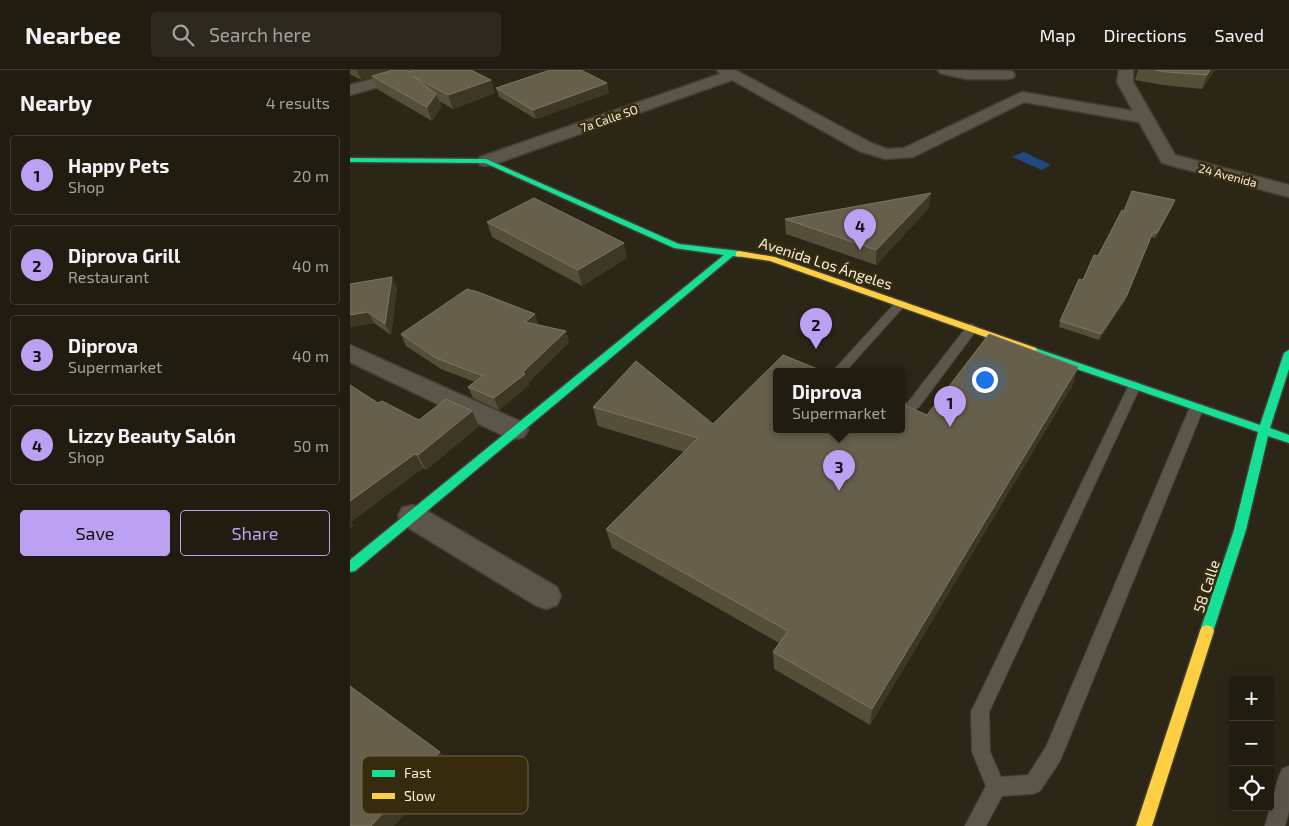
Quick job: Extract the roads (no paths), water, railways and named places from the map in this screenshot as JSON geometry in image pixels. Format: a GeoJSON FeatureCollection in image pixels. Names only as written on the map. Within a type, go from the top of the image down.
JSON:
{"type":"FeatureCollection","features":[{"type":"Feature","properties":{"kind":"street"},"geometry":{"type":"LineString","coordinates":[[350,90],[423,70]]}},
{"type":"Feature","properties":{"kind":"street"},"geometry":{"type":"LineString","coordinates":[[944,70],[966,75],[1007,72],[1022,97]]}},
{"type":"Feature","properties":{"kind":"street"},"geometry":{"type":"LineString","coordinates":[[1126,70],[1125,82],[1144,118]]}},
{"type":"Feature","properties":{"kind":"street"},"geometry":{"type":"LineString","coordinates":[[728,72],[865,147],[885,154],[907,153],[1022,97],[1144,118]]}},
{"type":"Feature","properties":{"kind":"street","name":"7a Calle SO"},"geometry":{"type":"LineString","coordinates":[[486,161],[728,72]]}},
{"type":"Feature","properties":{"kind":"street","name":"24 Avenida"},"geometry":{"type":"LineString","coordinates":[[1144,118],[1168,159],[1289,191]]}},
{"type":"Feature","properties":{"kind":"street","name":"Avenida Los Ángeles"},"geometry":{"type":"LineString","coordinates":[[350,160],[486,161],[677,246],[702,251],[752,254],[772,259],[1289,439]]}},
{"type":"Feature","properties":{"kind":"street"},"geometry":{"type":"LineString","coordinates":[[350,567],[731,253]]}},
{"type":"Feature","properties":{"kind":"street"},"geometry":{"type":"LineString","coordinates":[[350,353],[515,430]]}},
{"type":"Feature","properties":{"kind":"street","name":"58 Calle"},"geometry":{"type":"LineString","coordinates":[[1144,826],[1240,530],[1264,430],[1289,353]]}},
{"type":"Feature","properties":{"kind":"street"},"geometry":{"type":"LineString","coordinates":[[412,516],[546,596]]}},
{"type":"Feature","properties":{"kind":"lane"},"geometry":{"type":"LineString","coordinates":[[842,368],[902,303]]}},
{"type":"Feature","properties":{"kind":"lane"},"geometry":{"type":"LineString","coordinates":[[905,410],[914,404],[972,328]]}},
{"type":"Feature","properties":{"kind":"lane"},"geometry":{"type":"LineString","coordinates":[[996,787],[981,752],[980,712],[1135,385]]}},
{"type":"Feature","properties":{"kind":"lane"},"geometry":{"type":"LineString","coordinates":[[996,787],[1033,784],[1053,754],[1197,406]]}},
{"type":"Feature","properties":{"kind":"lane"},"geometry":{"type":"LineString","coordinates":[[1275,826],[1289,776]]}},
{"type":"Feature","properties":{"kind":"lane"},"geometry":{"type":"LineString","coordinates":[[974,826],[996,787]]}},
{"type":"Feature","properties":{"kind":"water"},"geometry":{"type":"Polygon","coordinates":[[[1024,152],[1051,165],[1042,170],[1012,157],[1024,152]]]}},
{"type":"Feature","properties":{"kind":"place","name":"Lizzy Beauty Salón"},"geometry":{"type":"Point","coordinates":[860,250]}},
{"type":"Feature","properties":{"kind":"place","name":"Diprova Grill"},"geometry":{"type":"Point","coordinates":[816,349]}},
{"type":"Feature","properties":{"kind":"place","name":"Happy Pets"},"geometry":{"type":"Point","coordinates":[950,427]}},
{"type":"Feature","properties":{"kind":"place","name":"Diprova"},"geometry":{"type":"Point","coordinates":[839,491]}}]}
